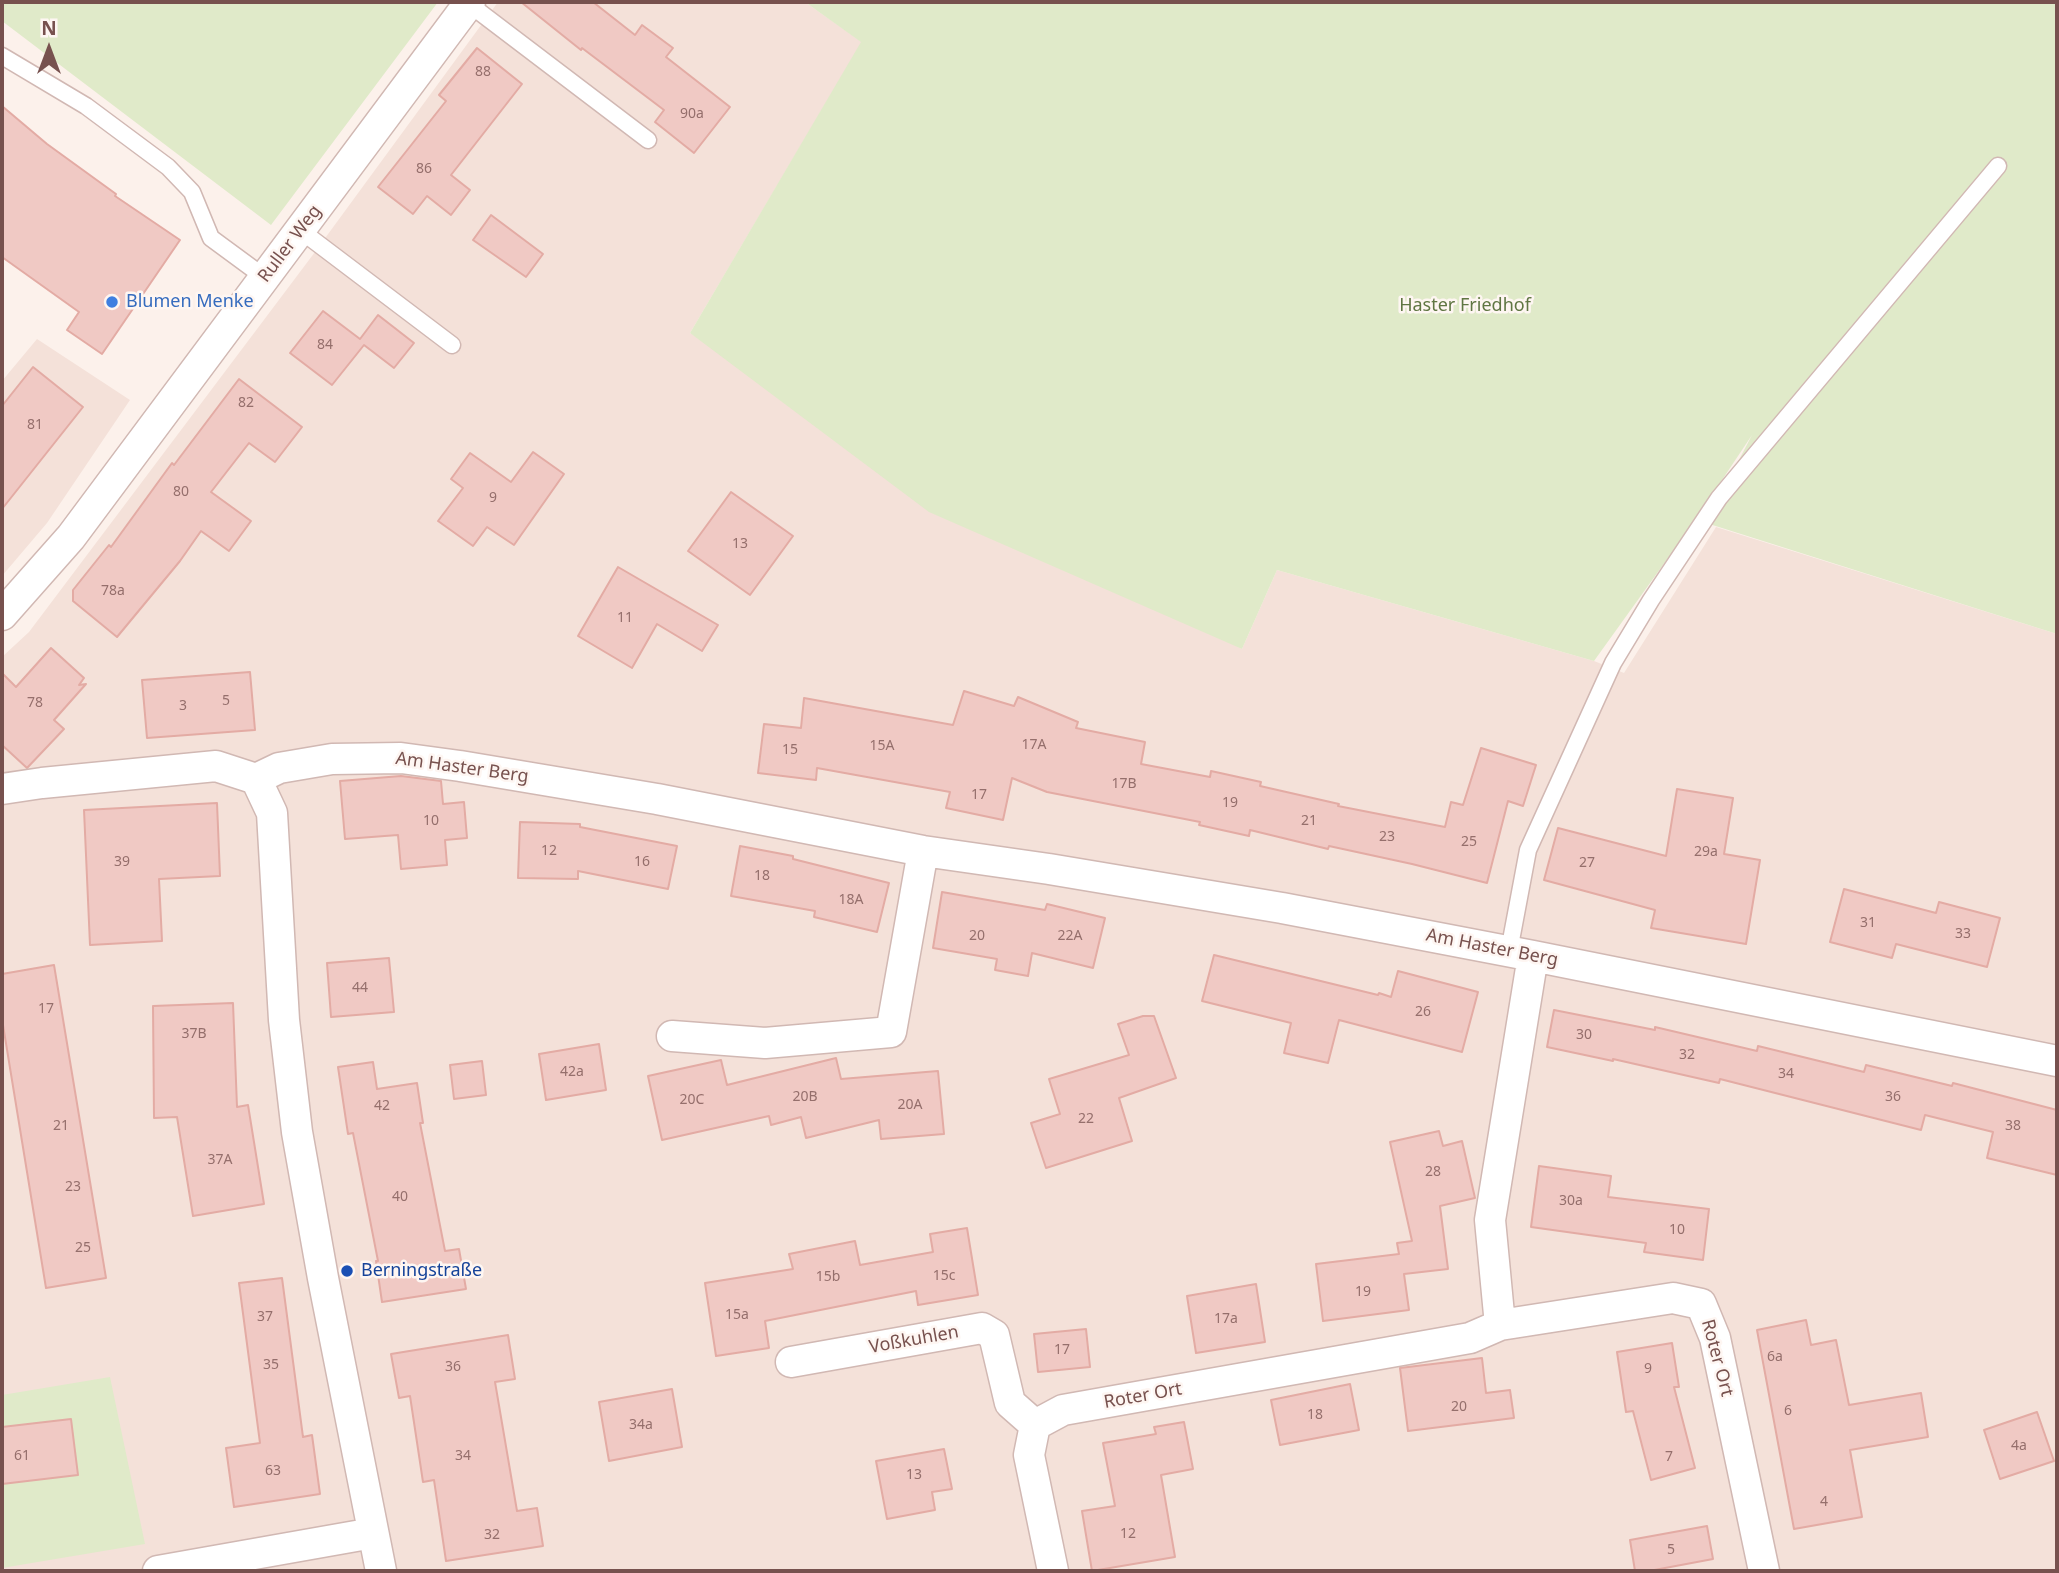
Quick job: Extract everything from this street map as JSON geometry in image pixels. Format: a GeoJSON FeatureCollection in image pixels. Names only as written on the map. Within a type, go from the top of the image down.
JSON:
{"type":"FeatureCollection","features":[{"type":"Feature","properties":{"kind":"street","name":"Ruller Weg"},"geometry":{"type":"LineString","coordinates":[[2,615],[71,537],[469,3]]}},
{"type":"Feature","properties":{"kind":"street","name":"Am Haster Berg"},"geometry":{"type":"LineString","coordinates":[[256,779],[278,768],[332,758],[401,758],[657,799],[923,851],[1282,908],[2057,1062]]}},
{"type":"Feature","properties":{"kind":"street"},"geometry":{"type":"LineString","coordinates":[[2,789],[216,766],[256,779],[272,813],[285,1020],[297,1132],[381,1571]]}},
{"type":"Feature","properties":{"kind":"street"},"geometry":{"type":"LineString","coordinates":[[671,1036],[765,1043],[891,1032],[923,851]]}},
{"type":"Feature","properties":{"kind":"street"},"geometry":{"type":"LineString","coordinates":[[1500,1325],[1490,1220],[1521,954]]}},
{"type":"Feature","properties":{"kind":"street","name":"Roter Ort"},"geometry":{"type":"LineString","coordinates":[[1035,1425],[1063,1410],[1469,1338],[1500,1325],[1673,1298],[1701,1304],[1715,1338],[1764,1571]]}},
{"type":"Feature","properties":{"kind":"street","name":"Voßkuhlen"},"geometry":{"type":"LineString","coordinates":[[791,1363],[982,1328],[994,1335],[1010,1403],[1035,1425]]}},
{"type":"Feature","properties":{"kind":"street"},"geometry":{"type":"LineString","coordinates":[[1035,1425],[1029,1455],[1053,1571]]}},
{"type":"Feature","properties":{"kind":"street"},"geometry":{"type":"LineString","coordinates":[[158,1571],[373,1533]]}},
{"type":"Feature","properties":{"kind":"lane"},"geometry":{"type":"LineString","coordinates":[[469,3],[648,140]]}},
{"type":"Feature","properties":{"kind":"lane"},"geometry":{"type":"LineString","coordinates":[[2,56],[86,106],[168,167],[192,192],[211,238],[264,277]]}},
{"type":"Feature","properties":{"kind":"lane"},"geometry":{"type":"LineString","coordinates":[[1521,954],[1528,850],[1613,663],[1651,600],[1719,498],[1998,166]]}},
{"type":"Feature","properties":{"kind":"lane"},"geometry":{"type":"LineString","coordinates":[[300,230],[452,345]]}},
{"type":"Feature","properties":{"kind":"shaded area"},"geometry":{"type":"Polygon","coordinates":[[[498,2],[805,2],[862,42],[690,333],[1242,649],[1277,570],[1594,661],[1624,673],[1716,527],[2057,634],[2057,1571],[2,1571],[2,657],[29,632],[312,256],[498,2]]]}},
{"type":"Feature","properties":{"kind":"shaded area"},"geometry":{"type":"Polygon","coordinates":[[[37,339],[130,400],[47,523],[2,576],[2,381],[37,339]]]}},
{"type":"Feature","properties":{"kind":"green space"},"geometry":{"type":"Polygon","coordinates":[[[2,2],[438,2],[271,225],[2,21],[2,2]]]}},
{"type":"Feature","properties":{"kind":"green space","name":"Haster Friedhof"},"geometry":{"type":"Polygon","coordinates":[[[805,2],[2057,2],[2057,634],[1703,522],[1719,498],[1752,435],[1696,519],[1594,661],[1277,570],[1242,649],[929,512],[690,333],[861,42],[805,2]]]}},
{"type":"Feature","properties":{"kind":"green space"},"geometry":{"type":"Polygon","coordinates":[[[110,1377],[145,1544],[2,1568],[2,1395],[110,1377]]]}},
{"type":"Feature","properties":{"kind":"building"},"geometry":{"type":"Polygon","coordinates":[[[521,2],[593,2],[635,35],[642,25],[673,48],[666,57],[730,107],[694,153],[655,122],[664,110],[582,48],[581,50],[521,2]]]}},
{"type":"Feature","properties":{"kind":"building"},"geometry":{"type":"Polygon","coordinates":[[[477,48],[522,84],[451,175],[470,190],[451,215],[427,196],[413,214],[378,187],[446,101],[439,95],[477,48]]]}},
{"type":"Feature","properties":{"kind":"building"},"geometry":{"type":"Polygon","coordinates":[[[2,106],[47,144],[116,194],[115,196],[180,240],[102,354],[67,330],[79,312],[2,257],[2,106]]]}},
{"type":"Feature","properties":{"kind":"building"},"geometry":{"type":"Polygon","coordinates":[[[491,215],[543,254],[526,277],[473,240],[491,215]]]}},
{"type":"Feature","properties":{"kind":"building"},"geometry":{"type":"Polygon","coordinates":[[[323,311],[360,339],[378,315],[414,343],[394,368],[364,345],[332,385],[290,353],[323,311]]]}},
{"type":"Feature","properties":{"kind":"building"},"geometry":{"type":"Polygon","coordinates":[[[33,367],[83,407],[2,509],[2,406],[33,367]]]}},
{"type":"Feature","properties":{"kind":"building"},"geometry":{"type":"Polygon","coordinates":[[[239,379],[302,427],[275,462],[249,443],[211,492],[251,521],[229,551],[201,531],[180,561],[117,637],[73,601],[73,590],[109,545],[111,547],[172,463],[174,465],[239,379]]]}},
{"type":"Feature","properties":{"kind":"building"},"geometry":{"type":"Polygon","coordinates":[[[533,452],[564,474],[514,545],[487,527],[473,546],[438,521],[463,488],[451,479],[470,453],[511,482],[533,452]]]}},
{"type":"Feature","properties":{"kind":"building"},"geometry":{"type":"Polygon","coordinates":[[[731,492],[793,536],[750,595],[688,551],[731,492]]]}},
{"type":"Feature","properties":{"kind":"building"},"geometry":{"type":"Polygon","coordinates":[[[618,567],[718,625],[702,651],[657,624],[632,668],[578,636],[618,567]]]}},
{"type":"Feature","properties":{"kind":"building"},"geometry":{"type":"Polygon","coordinates":[[[51,648],[84,678],[79,685],[86,684],[54,720],[64,729],[27,768],[2,745],[2,673],[16,687],[51,648]]]}},
{"type":"Feature","properties":{"kind":"building"},"geometry":{"type":"Polygon","coordinates":[[[250,672],[255,730],[147,738],[142,680],[250,672]]]}},
{"type":"Feature","properties":{"kind":"building"},"geometry":{"type":"Polygon","coordinates":[[[964,691],[1014,706],[1018,697],[1078,722],[1076,728],[1145,742],[1141,764],[1210,777],[1211,771],[1261,782],[1260,786],[1339,804],[1338,806],[1445,827],[1451,802],[1463,805],[1481,748],[1536,765],[1523,806],[1508,801],[1487,883],[1329,846],[1328,849],[1250,830],[1249,836],[1199,825],[1200,822],[1047,792],[1012,778],[1003,820],[946,808],[950,792],[817,768],[816,780],[758,773],[764,724],[801,728],[804,698],[953,725],[964,691]]]}},
{"type":"Feature","properties":{"kind":"building"},"geometry":{"type":"Polygon","coordinates":[[[401,776],[441,781],[443,804],[464,802],[467,838],[445,840],[447,865],[401,869],[398,835],[345,839],[340,781],[401,776]]]}},
{"type":"Feature","properties":{"kind":"building"},"geometry":{"type":"Polygon","coordinates":[[[1677,789],[1733,798],[1724,854],[1760,860],[1746,944],[1651,928],[1655,910],[1544,880],[1558,828],[1666,856],[1677,789]]]}},
{"type":"Feature","properties":{"kind":"building"},"geometry":{"type":"Polygon","coordinates":[[[217,803],[220,876],[159,879],[162,941],[90,945],[84,810],[217,803]]]}},
{"type":"Feature","properties":{"kind":"building"},"geometry":{"type":"Polygon","coordinates":[[[520,822],[580,824],[580,827],[677,846],[668,889],[578,871],[578,879],[518,878],[520,822]]]}},
{"type":"Feature","properties":{"kind":"building"},"geometry":{"type":"Polygon","coordinates":[[[740,846],[793,856],[793,859],[889,883],[877,932],[814,917],[815,911],[731,896],[740,846]]]}},
{"type":"Feature","properties":{"kind":"building"},"geometry":{"type":"Polygon","coordinates":[[[1844,889],[1936,913],[1939,902],[2000,918],[1987,967],[1896,944],[1892,958],[1830,942],[1844,889]]]}},
{"type":"Feature","properties":{"kind":"building"},"geometry":{"type":"Polygon","coordinates":[[[942,892],[1045,910],[1047,904],[1105,918],[1093,968],[1032,953],[1028,976],[995,970],[997,959],[933,948],[942,892]]]}},
{"type":"Feature","properties":{"kind":"building"},"geometry":{"type":"Polygon","coordinates":[[[1214,955],[1391,997],[1398,971],[1478,992],[1462,1052],[1339,1020],[1328,1063],[1284,1053],[1291,1023],[1202,1001],[1214,955]]]}},
{"type":"Feature","properties":{"kind":"building"},"geometry":{"type":"Polygon","coordinates":[[[389,958],[394,1012],[331,1017],[327,963],[389,958]]]}},
{"type":"Feature","properties":{"kind":"building"},"geometry":{"type":"Polygon","coordinates":[[[54,965],[106,1278],[46,1288],[2,1019],[2,974],[54,965]]]}},
{"type":"Feature","properties":{"kind":"building"},"geometry":{"type":"Polygon","coordinates":[[[233,1003],[237,1107],[248,1105],[264,1204],[193,1216],[177,1117],[154,1118],[153,1006],[233,1003]]]}},
{"type":"Feature","properties":{"kind":"building"},"geometry":{"type":"Polygon","coordinates":[[[1554,1010],[1655,1030],[1655,1027],[1757,1051],[1758,1046],[1864,1072],[1866,1065],[1952,1086],[1953,1083],[2057,1110],[2057,1175],[1987,1158],[1993,1132],[1925,1115],[1921,1130],[1720,1079],[1719,1083],[1547,1047],[1554,1010]]]}},
{"type":"Feature","properties":{"kind":"building"},"geometry":{"type":"Polygon","coordinates":[[[1143,1016],[1154,1016],[1176,1078],[1119,1098],[1132,1141],[1046,1168],[1031,1123],[1060,1114],[1049,1079],[1129,1055],[1118,1024],[1143,1016]]]}},
{"type":"Feature","properties":{"kind":"building"},"geometry":{"type":"Polygon","coordinates":[[[599,1044],[606,1090],[546,1100],[539,1054],[599,1044]]]}},
{"type":"Feature","properties":{"kind":"building"},"geometry":{"type":"Polygon","coordinates":[[[836,1058],[841,1079],[938,1071],[944,1134],[881,1139],[879,1120],[806,1138],[801,1117],[771,1125],[769,1116],[662,1140],[648,1076],[721,1060],[727,1085],[836,1058]]]}},
{"type":"Feature","properties":{"kind":"building"},"geometry":{"type":"Polygon","coordinates":[[[482,1061],[486,1095],[454,1099],[450,1065],[482,1061]]]}},
{"type":"Feature","properties":{"kind":"building"},"geometry":{"type":"Polygon","coordinates":[[[373,1062],[377,1089],[417,1083],[423,1123],[420,1123],[445,1251],[459,1249],[466,1289],[382,1302],[378,1261],[353,1133],[348,1134],[338,1067],[373,1062]]]}},
{"type":"Feature","properties":{"kind":"building"},"geometry":{"type":"Polygon","coordinates":[[[1439,1131],[1443,1146],[1462,1141],[1475,1198],[1440,1206],[1448,1269],[1404,1274],[1409,1310],[1323,1321],[1316,1264],[1399,1254],[1397,1243],[1412,1241],[1390,1142],[1439,1131]]]}},
{"type":"Feature","properties":{"kind":"building"},"geometry":{"type":"Polygon","coordinates":[[[1539,1166],[1611,1176],[1608,1197],[1709,1209],[1703,1260],[1644,1252],[1646,1243],[1531,1227],[1539,1166]]]}},
{"type":"Feature","properties":{"kind":"building"},"geometry":{"type":"Polygon","coordinates":[[[967,1228],[978,1295],[918,1305],[916,1291],[765,1321],[769,1348],[716,1356],[705,1283],[793,1269],[789,1254],[855,1241],[860,1265],[933,1252],[930,1234],[967,1228]]]}},
{"type":"Feature","properties":{"kind":"building"},"geometry":{"type":"Polygon","coordinates":[[[282,1278],[303,1437],[312,1435],[320,1494],[234,1507],[226,1448],[260,1443],[239,1283],[282,1278]]]}},
{"type":"Feature","properties":{"kind":"building"},"geometry":{"type":"Polygon","coordinates":[[[1256,1284],[1265,1342],[1196,1353],[1187,1296],[1256,1284]]]}},
{"type":"Feature","properties":{"kind":"building"},"geometry":{"type":"Polygon","coordinates":[[[1806,1320],[1811,1345],[1836,1340],[1849,1405],[1921,1393],[1928,1437],[1850,1450],[1862,1517],[1794,1529],[1757,1330],[1806,1320]]]}},
{"type":"Feature","properties":{"kind":"building"},"geometry":{"type":"Polygon","coordinates":[[[1086,1329],[1090,1367],[1038,1372],[1034,1334],[1086,1329]]]}},
{"type":"Feature","properties":{"kind":"building"},"geometry":{"type":"Polygon","coordinates":[[[508,1335],[515,1379],[495,1382],[517,1511],[537,1508],[543,1546],[446,1561],[434,1480],[423,1482],[410,1396],[399,1398],[391,1354],[508,1335]]]}},
{"type":"Feature","properties":{"kind":"building"},"geometry":{"type":"Polygon","coordinates":[[[1672,1343],[1679,1387],[1674,1387],[1695,1468],[1651,1480],[1633,1411],[1626,1412],[1617,1352],[1672,1343]]]}},
{"type":"Feature","properties":{"kind":"building"},"geometry":{"type":"Polygon","coordinates":[[[1482,1358],[1486,1393],[1510,1390],[1514,1418],[1408,1431],[1400,1368],[1482,1358]]]}},
{"type":"Feature","properties":{"kind":"building"},"geometry":{"type":"Polygon","coordinates":[[[1350,1384],[1359,1430],[1280,1445],[1271,1400],[1350,1384]]]}},
{"type":"Feature","properties":{"kind":"building"},"geometry":{"type":"Polygon","coordinates":[[[672,1389],[682,1447],[609,1461],[599,1402],[672,1389]]]}},
{"type":"Feature","properties":{"kind":"building"},"geometry":{"type":"Polygon","coordinates":[[[2037,1412],[2054,1461],[2000,1479],[1984,1430],[2037,1412]]]}},
{"type":"Feature","properties":{"kind":"building"},"geometry":{"type":"Polygon","coordinates":[[[71,1419],[78,1475],[2,1484],[2,1427],[71,1419]]]}},
{"type":"Feature","properties":{"kind":"building"},"geometry":{"type":"Polygon","coordinates":[[[1184,1422],[1193,1469],[1161,1475],[1175,1557],[1092,1571],[1082,1511],[1115,1506],[1103,1443],[1156,1434],[1154,1427],[1184,1422]]]}},
{"type":"Feature","properties":{"kind":"building"},"geometry":{"type":"Polygon","coordinates":[[[944,1449],[952,1489],[932,1492],[935,1510],[887,1519],[876,1461],[944,1449]]]}},
{"type":"Feature","properties":{"kind":"building"},"geometry":{"type":"Polygon","coordinates":[[[1707,1526],[1713,1559],[1649,1571],[1635,1571],[1630,1540],[1707,1526]]]}},
{"type":"Feature","properties":{"kind":"place","name":"Blumen Menke"},"geometry":{"type":"Point","coordinates":[112,302]}},
{"type":"Feature","properties":{"kind":"place","name":"Berningstraße"},"geometry":{"type":"Point","coordinates":[347,1271]}}]}
